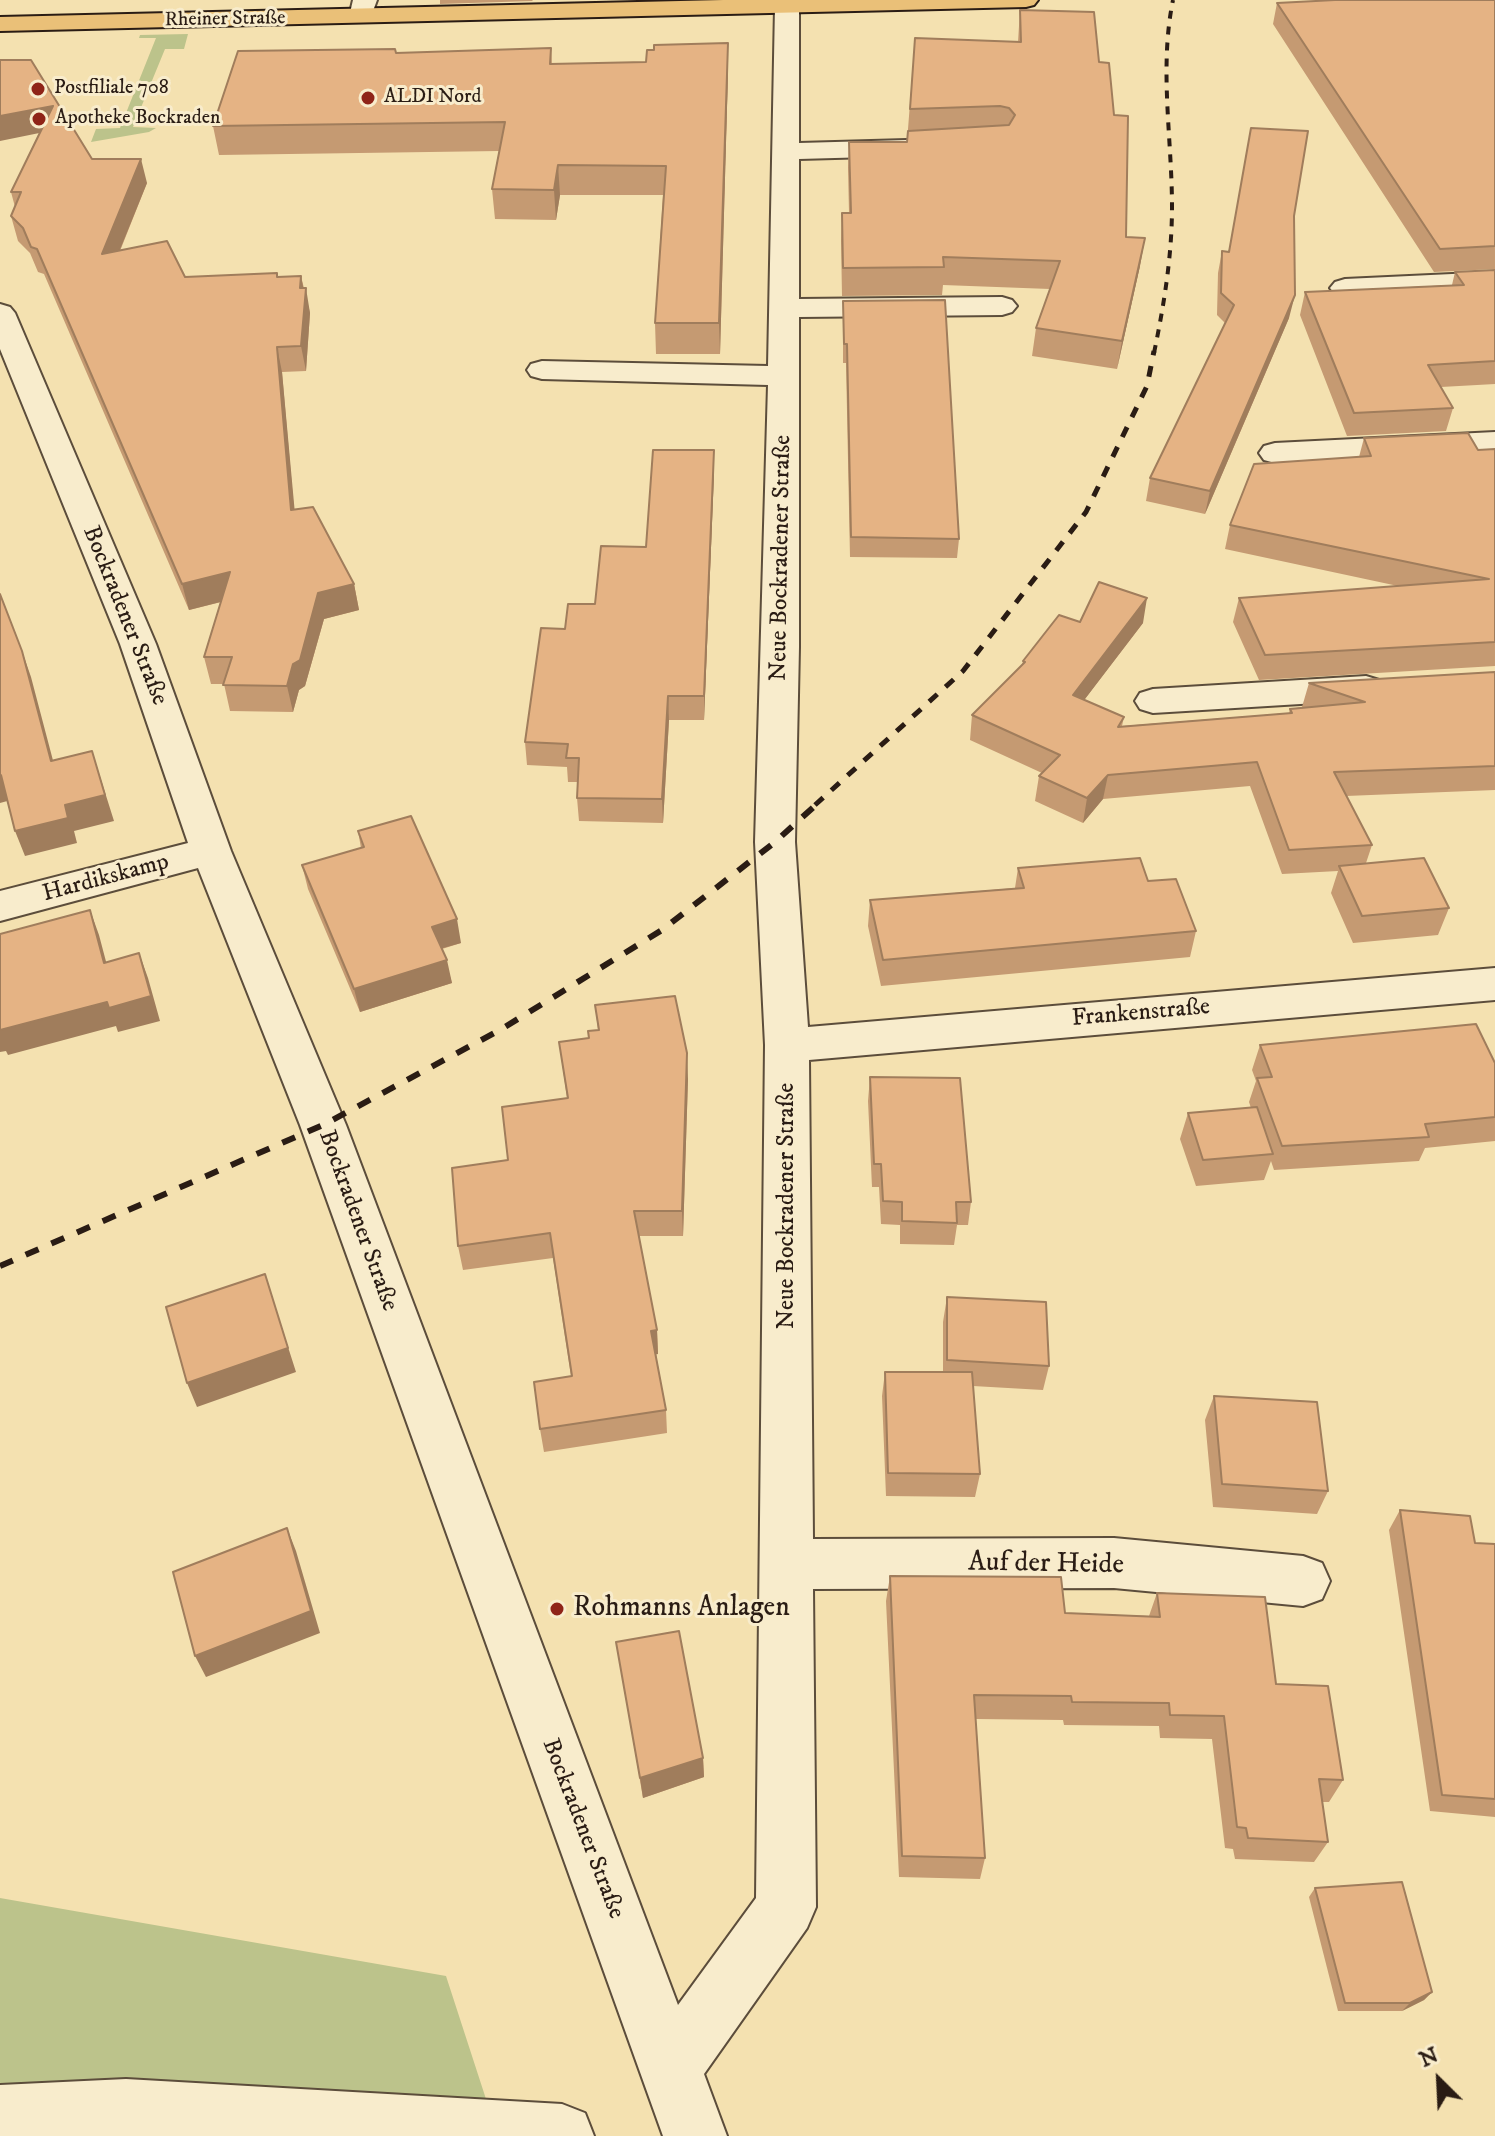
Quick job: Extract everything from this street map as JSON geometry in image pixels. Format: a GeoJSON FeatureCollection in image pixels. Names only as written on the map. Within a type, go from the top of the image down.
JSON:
{"type":"FeatureCollection","features":[{"type":"Feature","properties":{"kind":"main road","name":"Rheiner Straße"},"geometry":{"type":"LineString","coordinates":[[0,24],[363,8],[1026,0]]}},
{"type":"Feature","properties":{"kind":"street","name":"Neue Bockradener Straße"},"geometry":{"type":"LineString","coordinates":[[671,2067],[786,1907],[787,1045],[775,842],[781,647],[786,3]]}},
{"type":"Feature","properties":{"kind":"street"},"geometry":{"type":"LineString","coordinates":[[786,151],[935,146]]}},
{"type":"Feature","properties":{"kind":"street"},"geometry":{"type":"LineString","coordinates":[[1345,288],[1495,281]]}},
{"type":"Feature","properties":{"kind":"street"},"geometry":{"type":"LineString","coordinates":[[784,308],[1002,306]]}},
{"type":"Feature","properties":{"kind":"street","name":"Bockradener Straße"},"geometry":{"type":"LineString","coordinates":[[3,329],[138,644],[211,851],[323,1125],[695,2136]]}},
{"type":"Feature","properties":{"kind":"street"},"geometry":{"type":"LineString","coordinates":[[542,370],[784,376]]}},
{"type":"Feature","properties":{"kind":"street"},"geometry":{"type":"LineString","coordinates":[[1275,453],[1495,442]]}},
{"type":"Feature","properties":{"kind":"street"},"geometry":{"type":"LineString","coordinates":[[1153,701],[1402,686]]}},
{"type":"Feature","properties":{"kind":"street","name":"Hardikskamp"},"geometry":{"type":"LineString","coordinates":[[0,906],[211,851]]}},
{"type":"Feature","properties":{"kind":"street","name":"Frankenstraße"},"geometry":{"type":"LineString","coordinates":[[787,1045],[1495,984]]}},
{"type":"Feature","properties":{"kind":"street","name":"Auf der Heide"},"geometry":{"type":"LineString","coordinates":[[788,1564],[1114,1563],[1303,1581]]}},
{"type":"Feature","properties":{"kind":"street"},"geometry":{"type":"LineString","coordinates":[[0,2117],[126,2111],[562,2136]]}},
{"type":"Feature","properties":{"kind":"green space"},"geometry":{"type":"Polygon","coordinates":[[[188,34],[184,49],[165,49],[133,127],[156,128],[149,132],[91,142],[96,129],[120,128],[156,38],[139,38],[140,35],[188,34]]]}},
{"type":"Feature","properties":{"kind":"green space"},"geometry":{"type":"Polygon","coordinates":[[[0,1898],[446,1976],[498,2136],[0,2136],[0,1898]]]}},
{"type":"Feature","properties":{"kind":"building"},"geometry":{"type":"Polygon","coordinates":[[[1495,0],[1495,246],[1440,249],[1277,3],[1495,0]]]}},
{"type":"Feature","properties":{"kind":"building"},"geometry":{"type":"Polygon","coordinates":[[[1020,10],[1094,12],[1099,62],[1109,63],[1114,115],[1128,116],[1126,237],[1145,238],[1122,341],[1036,328],[1060,261],[943,257],[944,267],[843,268],[842,213],[851,213],[849,142],[907,142],[908,131],[1009,125],[1015,115],[1009,108],[1000,106],[910,109],[915,38],[1021,42],[1020,10]]]}},
{"type":"Feature","properties":{"kind":"building"},"geometry":{"type":"Polygon","coordinates":[[[728,43],[719,323],[655,323],[666,166],[558,165],[554,190],[492,189],[505,122],[213,126],[238,51],[395,49],[396,53],[551,48],[550,64],[646,62],[647,50],[654,50],[654,45],[728,43]]]}},
{"type":"Feature","properties":{"kind":"building"},"geometry":{"type":"Polygon","coordinates":[[[0,60],[31,60],[92,159],[141,159],[102,254],[167,241],[185,277],[277,273],[277,277],[301,276],[300,288],[306,288],[301,346],[277,347],[291,510],[313,507],[354,584],[318,593],[300,660],[293,664],[287,686],[223,685],[232,657],[204,657],[230,572],[182,584],[37,249],[31,247],[23,228],[11,216],[21,192],[11,192],[53,106],[0,116],[0,60]]]}},
{"type":"Feature","properties":{"kind":"building"},"geometry":{"type":"Polygon","coordinates":[[[1251,128],[1308,131],[1294,216],[1295,295],[1210,491],[1150,478],[1234,305],[1221,293],[1222,251],[1229,252],[1251,128]]]}},
{"type":"Feature","properties":{"kind":"building"},"geometry":{"type":"Polygon","coordinates":[[[1495,270],[1495,361],[1428,365],[1453,408],[1354,413],[1305,292],[1464,285],[1455,272],[1495,270]]]}},
{"type":"Feature","properties":{"kind":"building"},"geometry":{"type":"Polygon","coordinates":[[[945,300],[959,539],[851,537],[847,344],[844,344],[843,301],[945,300]]]}},
{"type":"Feature","properties":{"kind":"building"},"geometry":{"type":"Polygon","coordinates":[[[1468,433],[1478,450],[1495,449],[1495,642],[1265,655],[1239,598],[1489,579],[1230,525],[1254,464],[1371,456],[1364,438],[1468,433]]]}},
{"type":"Feature","properties":{"kind":"building"},"geometry":{"type":"Polygon","coordinates":[[[653,450],[714,450],[704,696],[668,696],[662,799],[577,798],[579,758],[566,758],[568,744],[525,742],[541,628],[565,629],[568,604],[595,604],[601,546],[646,547],[653,450]]]}},
{"type":"Feature","properties":{"kind":"building"},"geometry":{"type":"Polygon","coordinates":[[[1099,582],[1147,598],[1073,695],[1124,717],[1118,727],[1292,713],[1290,709],[1365,702],[1309,683],[1495,672],[1495,766],[1334,772],[1372,845],[1289,850],[1257,762],[1108,775],[1087,798],[1039,776],[1060,755],[972,715],[1025,662],[1059,615],[1080,622],[1099,582]]]}},
{"type":"Feature","properties":{"kind":"building"},"geometry":{"type":"Polygon","coordinates":[[[0,594],[22,651],[51,761],[92,751],[105,795],[65,805],[68,818],[15,831],[0,775],[0,594]]]}},
{"type":"Feature","properties":{"kind":"building"},"geometry":{"type":"Polygon","coordinates":[[[411,816],[457,919],[432,927],[447,960],[354,989],[302,865],[364,847],[358,831],[411,816]]]}},
{"type":"Feature","properties":{"kind":"building"},"geometry":{"type":"Polygon","coordinates":[[[1140,858],[1148,881],[1176,879],[1196,931],[883,960],[870,900],[1024,888],[1018,868],[1140,858]]]}},
{"type":"Feature","properties":{"kind":"building"},"geometry":{"type":"Polygon","coordinates":[[[1424,858],[1449,908],[1362,916],[1339,866],[1424,858]]]}},
{"type":"Feature","properties":{"kind":"building"},"geometry":{"type":"Polygon","coordinates":[[[90,910],[104,963],[139,953],[151,996],[109,1008],[107,1002],[0,1030],[0,934],[90,910]]]}},
{"type":"Feature","properties":{"kind":"building"},"geometry":{"type":"Polygon","coordinates":[[[675,996],[687,1053],[682,1211],[634,1211],[657,1330],[651,1331],[666,1410],[540,1429],[534,1382],[572,1376],[550,1233],[458,1246],[452,1168],[508,1160],[502,1107],[568,1098],[559,1042],[589,1038],[588,1031],[599,1030],[595,1005],[675,996]]]}},
{"type":"Feature","properties":{"kind":"building"},"geometry":{"type":"Polygon","coordinates":[[[1476,1024],[1495,1063],[1495,1117],[1425,1124],[1429,1137],[1282,1146],[1257,1078],[1272,1077],[1260,1045],[1476,1024]]]}},
{"type":"Feature","properties":{"kind":"building"},"geometry":{"type":"Polygon","coordinates":[[[870,1077],[960,1078],[971,1202],[956,1202],[957,1223],[902,1221],[902,1202],[883,1201],[881,1164],[874,1164],[870,1077]]]}},
{"type":"Feature","properties":{"kind":"building"},"geometry":{"type":"Polygon","coordinates":[[[1257,1107],[1273,1154],[1203,1160],[1188,1113],[1257,1107]]]}},
{"type":"Feature","properties":{"kind":"building"},"geometry":{"type":"Polygon","coordinates":[[[265,1274],[288,1348],[187,1383],[166,1307],[265,1274]]]}},
{"type":"Feature","properties":{"kind":"building"},"geometry":{"type":"Polygon","coordinates":[[[947,1297],[1046,1302],[1049,1366],[947,1360],[947,1297]]]}},
{"type":"Feature","properties":{"kind":"building"},"geometry":{"type":"Polygon","coordinates":[[[885,1372],[972,1372],[980,1474],[888,1473],[885,1372]]]}},
{"type":"Feature","properties":{"kind":"building"},"geometry":{"type":"Polygon","coordinates":[[[1214,1396],[1317,1402],[1328,1491],[1222,1484],[1214,1396]]]}},
{"type":"Feature","properties":{"kind":"building"},"geometry":{"type":"Polygon","coordinates":[[[1400,1510],[1470,1516],[1475,1543],[1495,1544],[1495,1799],[1442,1795],[1400,1510]]]}},
{"type":"Feature","properties":{"kind":"building"},"geometry":{"type":"Polygon","coordinates":[[[287,1528],[311,1611],[195,1656],[173,1572],[287,1528]]]}},
{"type":"Feature","properties":{"kind":"building"},"geometry":{"type":"Polygon","coordinates":[[[890,1576],[1061,1577],[1065,1613],[1160,1617],[1157,1593],[1265,1597],[1276,1684],[1328,1686],[1343,1780],[1319,1779],[1328,1842],[1248,1838],[1246,1828],[1237,1827],[1224,1716],[1170,1715],[1169,1703],[1072,1702],[1071,1696],[974,1695],[985,1858],[902,1856],[890,1576]]]}},
{"type":"Feature","properties":{"kind":"building"},"geometry":{"type":"Polygon","coordinates":[[[679,1631],[703,1758],[640,1778],[616,1642],[679,1631]]]}},
{"type":"Feature","properties":{"kind":"building"},"geometry":{"type":"Polygon","coordinates":[[[1402,1882],[1432,1992],[1410,2003],[1345,2003],[1315,1888],[1402,1882]]]}},
{"type":"Feature","properties":{"kind":"railway"},"geometry":{"type":"LineString","coordinates":[[1154,353],[1167,280],[1172,225],[1167,51],[1173,0]]}},
{"type":"Feature","properties":{"kind":"railway"},"geometry":{"type":"LineString","coordinates":[[815,805],[963,671],[1086,512],[1147,386],[1154,351]]}},
{"type":"Feature","properties":{"kind":"railway"},"geometry":{"type":"LineString","coordinates":[[0,1266],[323,1125],[500,1030],[662,930],[775,842],[818,803]]}},
{"type":"Feature","properties":{"kind":"place","name":"Postfiliale 708"},"geometry":{"type":"Point","coordinates":[38,89]}},
{"type":"Feature","properties":{"kind":"place","name":"ALDI Nord"},"geometry":{"type":"Point","coordinates":[368,98]}},
{"type":"Feature","properties":{"kind":"place","name":"Apotheke Bockraden"},"geometry":{"type":"Point","coordinates":[39,119]}},
{"type":"Feature","properties":{"kind":"place","name":"Rohmanns Anlagen"},"geometry":{"type":"Point","coordinates":[557,1609]}}]}
